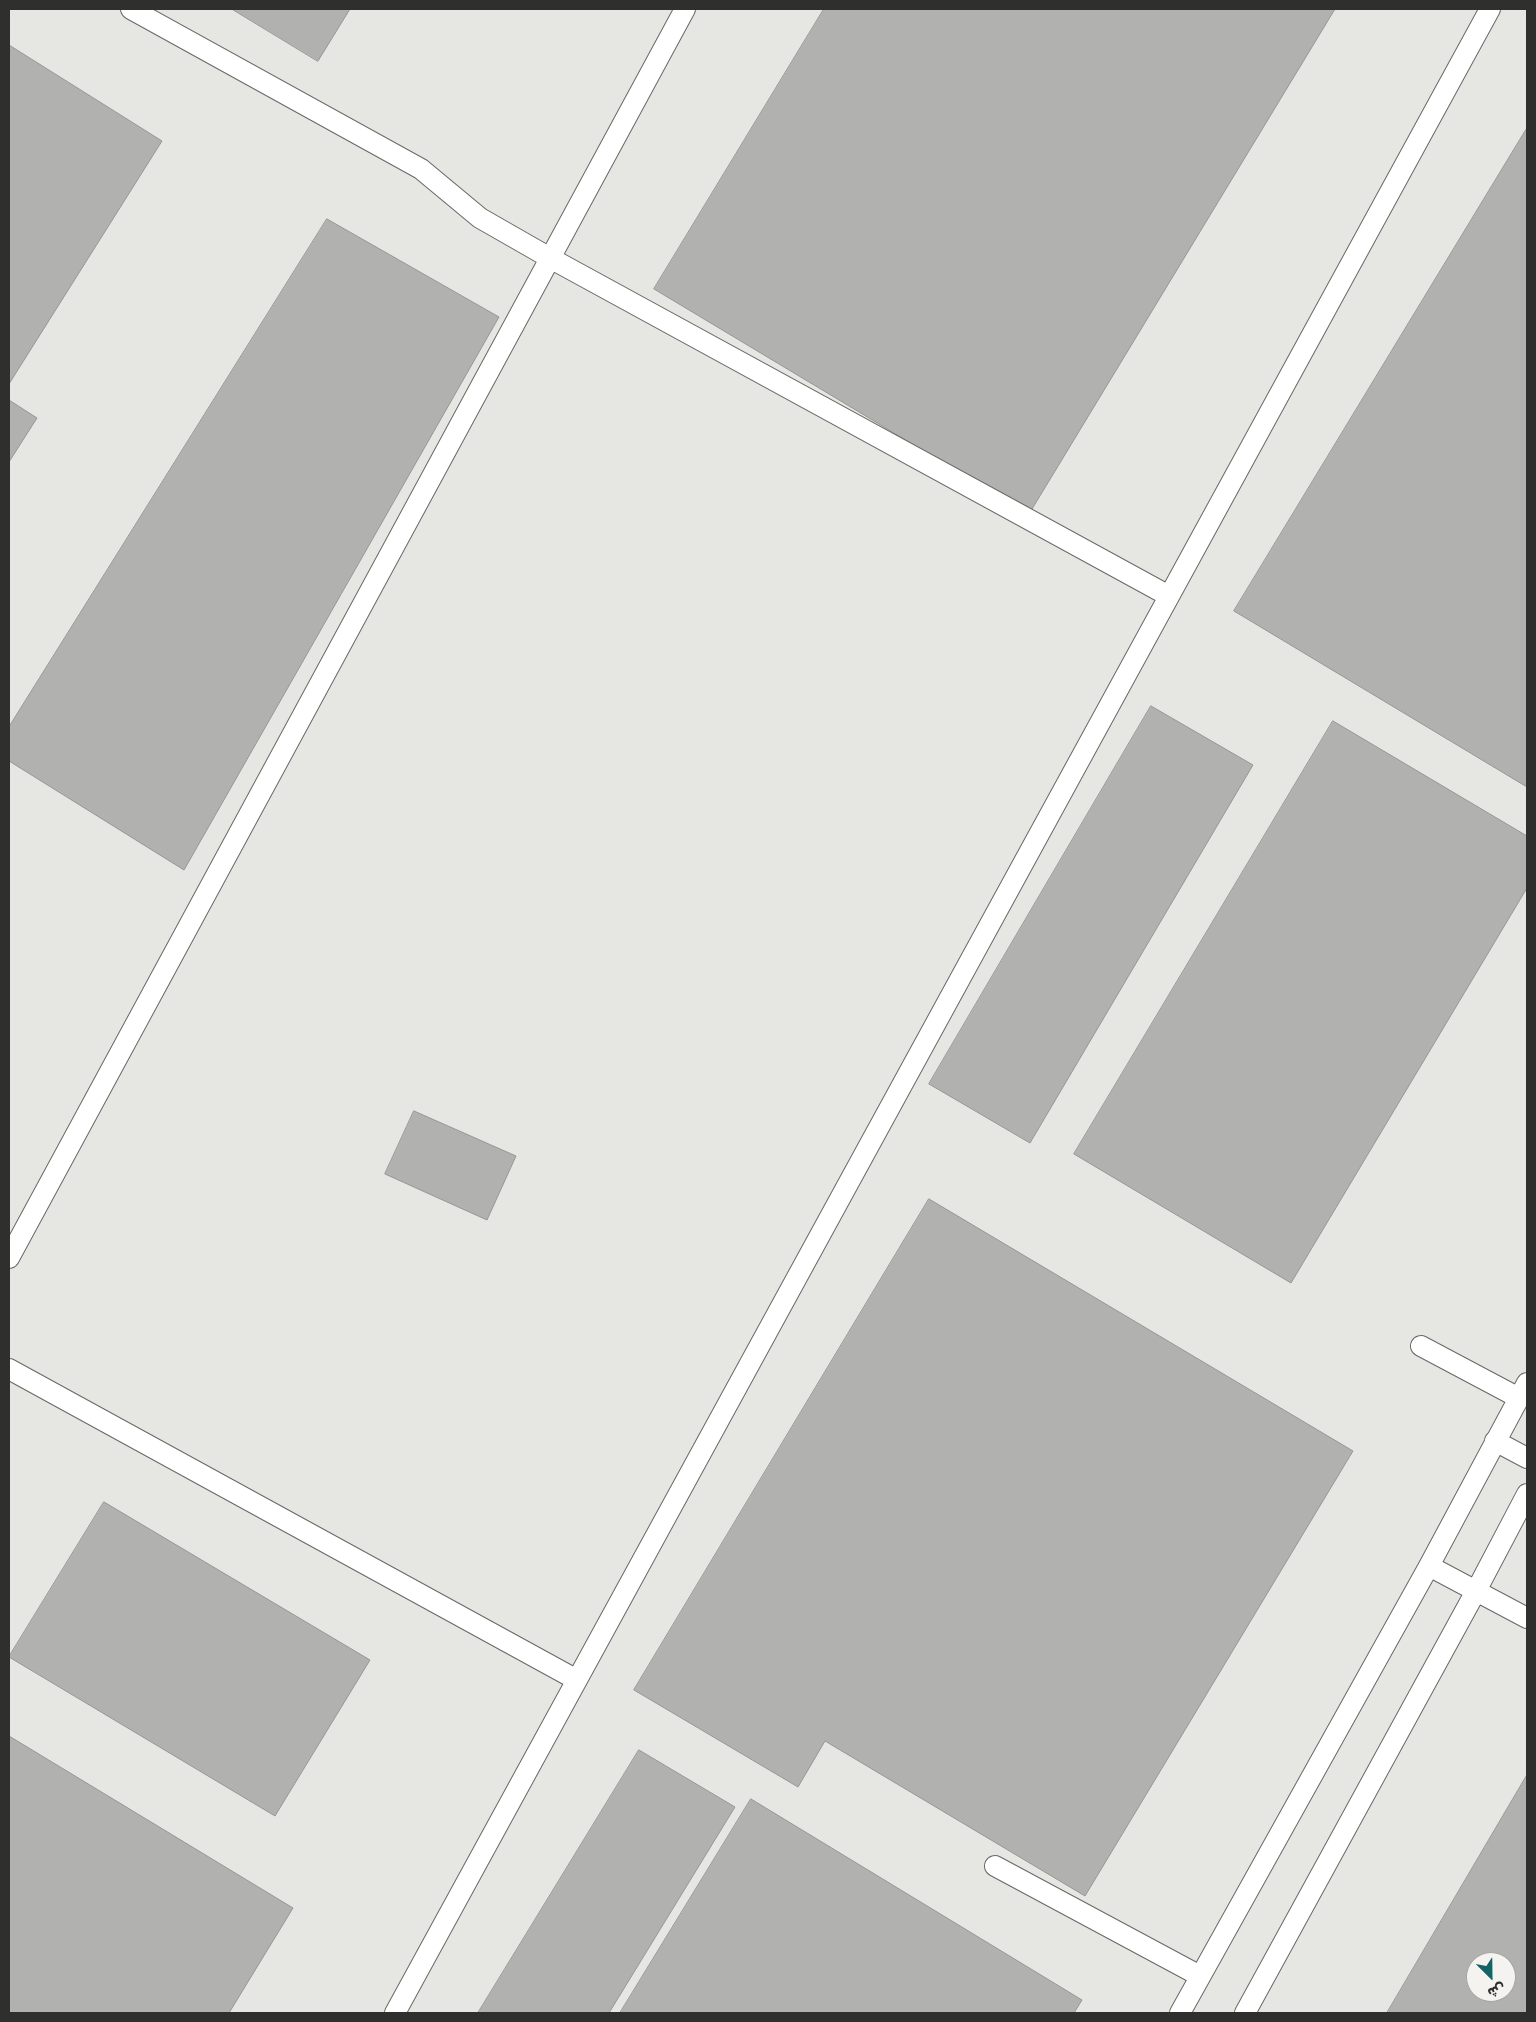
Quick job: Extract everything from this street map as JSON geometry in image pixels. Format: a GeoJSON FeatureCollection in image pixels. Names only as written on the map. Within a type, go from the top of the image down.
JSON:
{"type":"FeatureCollection","features":[{"type":"Feature","properties":{"kind":"lane"},"geometry":{"type":"LineString","coordinates":[[132,9],[421,170],[480,218],[550,258],[1169,596]]}},
{"type":"Feature","properties":{"kind":"lane"},"geometry":{"type":"LineString","coordinates":[[9,1258],[685,9]]}},
{"type":"Feature","properties":{"kind":"lane"},"geometry":{"type":"LineString","coordinates":[[395,2013],[1490,9]]}},
{"type":"Feature","properties":{"kind":"lane"},"geometry":{"type":"LineString","coordinates":[[1180,2013],[1429,1566],[1523,1391],[1421,1346]]}},
{"type":"Feature","properties":{"kind":"lane"},"geometry":{"type":"LineString","coordinates":[[9,1368],[577,1680]]}},
{"type":"Feature","properties":{"kind":"lane"},"geometry":{"type":"LineString","coordinates":[[1496,1441],[1527,1458]]}},
{"type":"Feature","properties":{"kind":"lane"},"geometry":{"type":"LineString","coordinates":[[1245,2013],[1527,1494]]}},
{"type":"Feature","properties":{"kind":"lane"},"geometry":{"type":"LineString","coordinates":[[1429,1566],[1527,1618]]}},
{"type":"Feature","properties":{"kind":"lane"},"geometry":{"type":"LineString","coordinates":[[995,1866],[1200,1976]]}},
{"type":"Feature","properties":{"kind":"building"},"geometry":{"type":"Polygon","coordinates":[[[232,9],[350,9],[318,61],[232,9]]]}},
{"type":"Feature","properties":{"kind":"building"},"geometry":{"type":"Polygon","coordinates":[[[824,9],[1335,9],[1029,514],[654,289],[824,9]]]}},
{"type":"Feature","properties":{"kind":"building"},"geometry":{"type":"Polygon","coordinates":[[[9,45],[162,141],[9,384],[9,45]]]}},
{"type":"Feature","properties":{"kind":"building"},"geometry":{"type":"Polygon","coordinates":[[[1527,128],[1527,787],[1234,611],[1527,128]]]}},
{"type":"Feature","properties":{"kind":"building"},"geometry":{"type":"Polygon","coordinates":[[[327,219],[499,317],[184,870],[9,761],[9,727],[327,219]]]}},
{"type":"Feature","properties":{"kind":"building"},"geometry":{"type":"Polygon","coordinates":[[[9,400],[37,418],[9,462],[9,400]]]}},
{"type":"Feature","properties":{"kind":"building"},"geometry":{"type":"Polygon","coordinates":[[[1151,706],[1253,765],[1030,1143],[929,1084],[1151,706]]]}},
{"type":"Feature","properties":{"kind":"building"},"geometry":{"type":"Polygon","coordinates":[[[1333,721],[1527,836],[1527,888],[1291,1283],[1074,1154],[1333,721]]]}},
{"type":"Feature","properties":{"kind":"building"},"geometry":{"type":"Polygon","coordinates":[[[414,1111],[516,1156],[487,1220],[385,1174],[414,1111]]]}},
{"type":"Feature","properties":{"kind":"building"},"geometry":{"type":"Polygon","coordinates":[[[929,1199],[1353,1451],[1085,1896],[825,1741],[798,1787],[634,1690],[929,1199]]]}},
{"type":"Feature","properties":{"kind":"building"},"geometry":{"type":"Polygon","coordinates":[[[104,1502],[370,1660],[275,1816],[9,1657],[104,1502]]]}},
{"type":"Feature","properties":{"kind":"building"},"geometry":{"type":"Polygon","coordinates":[[[9,1736],[293,1908],[229,2013],[9,2013],[9,1736]]]}},
{"type":"Feature","properties":{"kind":"building"},"geometry":{"type":"Polygon","coordinates":[[[639,1750],[735,1807],[609,2013],[478,2013],[639,1750]]]}},
{"type":"Feature","properties":{"kind":"building"},"geometry":{"type":"Polygon","coordinates":[[[1527,1775],[1527,2013],[1387,2013],[1527,1775]]]}},
{"type":"Feature","properties":{"kind":"building"},"geometry":{"type":"Polygon","coordinates":[[[751,1799],[1082,2000],[1074,2013],[620,2013],[751,1799]]]}}]}
